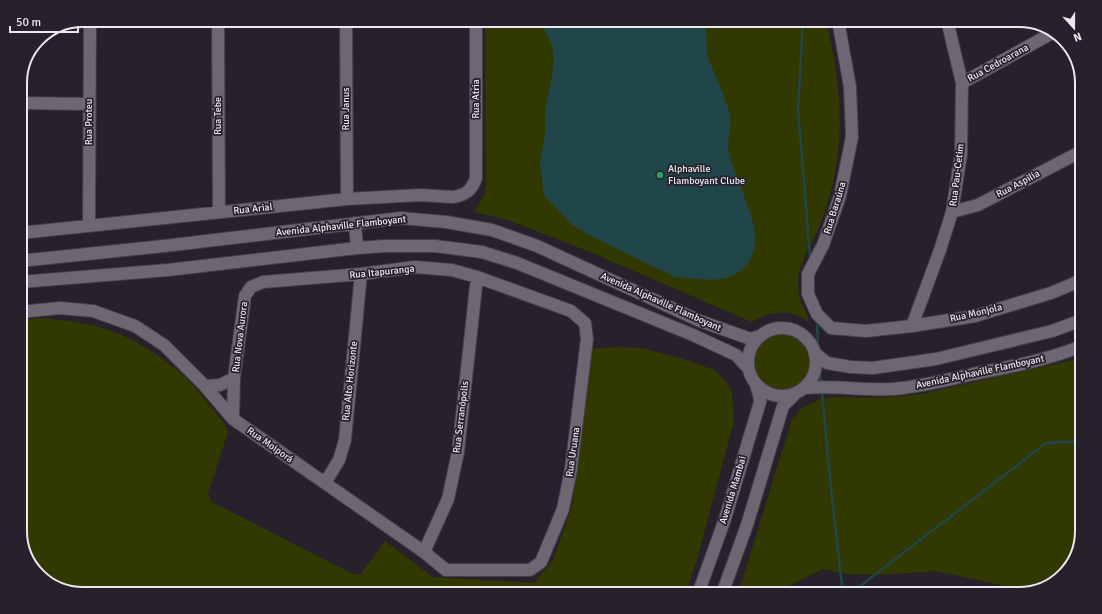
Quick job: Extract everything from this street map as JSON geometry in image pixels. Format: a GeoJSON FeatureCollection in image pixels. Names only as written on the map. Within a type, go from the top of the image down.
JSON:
{"type":"FeatureCollection","features":[{"type":"Feature","properties":{"kind":"street","name":"Rua Proteu"},"geometry":{"type":"LineString","coordinates":[[89,224],[90,27]]}},
{"type":"Feature","properties":{"kind":"street","name":"Rua Tebe"},"geometry":{"type":"LineString","coordinates":[[218,27],[219,212]]}},
{"type":"Feature","properties":{"kind":"street","name":"Rua Janus"},"geometry":{"type":"LineString","coordinates":[[346,27],[347,199]]}},
{"type":"Feature","properties":{"kind":"street","name":"Rua Atria"},"geometry":{"type":"LineString","coordinates":[[476,27],[476,178]]}},
{"type":"Feature","properties":{"kind":"street","name":"Rua Baraúna"},"geometry":{"type":"LineString","coordinates":[[839,27],[850,87],[852,137],[840,196],[823,245],[808,274],[808,294],[817,314],[831,328],[866,331]]}},
{"type":"Feature","properties":{"kind":"street","name":"Rua Pau-Cetim"},"geometry":{"type":"LineString","coordinates":[[912,326],[940,250],[952,212],[961,154],[962,82],[949,27]]}},
{"type":"Feature","properties":{"kind":"street","name":"Rua Cedroarana"},"geometry":{"type":"LineString","coordinates":[[962,82],[1048,35]]}},
{"type":"Feature","properties":{"kind":"street"},"geometry":{"type":"LineString","coordinates":[[27,103],[89,104]]}},
{"type":"Feature","properties":{"kind":"street","name":"Rua Aspilia"},"geometry":{"type":"LineString","coordinates":[[952,212],[978,205],[1075,155]]}},
{"type":"Feature","properties":{"kind":"street","name":"Rua Arial"},"geometry":{"type":"LineString","coordinates":[[27,231],[347,199],[390,196],[462,196],[468,193],[476,178]]}},
{"type":"Feature","properties":{"kind":"street","name":"Avenida Alphaville Flamboyant"},"geometry":{"type":"LineString","coordinates":[[27,260],[164,246],[401,218],[446,222],[492,230],[537,246],[700,321],[751,339],[760,336]]}},
{"type":"Feature","properties":{"kind":"street"},"geometry":{"type":"LineString","coordinates":[[355,224],[357,248]]}},
{"type":"Feature","properties":{"kind":"street","name":"Avenida Alphaville Flamboyant"},"geometry":{"type":"LineString","coordinates":[[27,281],[168,270],[357,248],[385,246],[435,246],[482,252],[517,263],[699,338],[736,355],[748,368]]}},
{"type":"Feature","properties":{"kind":"street","name":"Rua Itapuranga"},"geometry":{"type":"LineString","coordinates":[[264,282],[361,274],[415,267],[452,270],[477,277],[571,311],[585,323]]}},
{"type":"Feature","properties":{"kind":"street","name":"Rua Alto Horizonte"},"geometry":{"type":"LineString","coordinates":[[325,484],[339,460],[344,440],[361,274]]}},
{"type":"Feature","properties":{"kind":"street","name":"Rua Serranópolis"},"geometry":{"type":"LineString","coordinates":[[424,552],[448,499],[458,452],[477,277]]}},
{"type":"Feature","properties":{"kind":"street","name":"Rua Nova Aurora"},"geometry":{"type":"LineString","coordinates":[[233,419],[234,378],[245,296],[252,287],[264,282]]}},
{"type":"Feature","properties":{"kind":"street","name":"Rua Monjola"},"geometry":{"type":"LineString","coordinates":[[866,331],[912,326],[975,316],[1051,293],[1075,283]]}},
{"type":"Feature","properties":{"kind":"street","name":"Rua Moiporá"},"geometry":{"type":"LineString","coordinates":[[27,311],[60,308],[93,311],[135,326],[164,345],[205,386],[233,419],[424,552],[446,570],[530,570]]}},
{"type":"Feature","properties":{"kind":"street","name":"Rua Uruana"},"geometry":{"type":"LineString","coordinates":[[530,570],[541,562],[563,509],[566,496],[571,469],[587,338],[585,323]]}},
{"type":"Feature","properties":{"kind":"street"},"geometry":{"type":"LineString","coordinates":[[815,353],[827,363],[851,367],[873,368],[936,359],[1052,331],[1075,323]]}},
{"type":"Feature","properties":{"kind":"street"},"geometry":{"type":"LineString","coordinates":[[725,587],[747,525],[783,406],[800,391],[813,379],[817,365],[815,353],[810,342],[801,334],[793,330],[782,328],[770,330],[760,336],[752,345],[748,356],[748,368],[752,380],[760,389],[771,395],[783,397],[800,391]]}},
{"type":"Feature","properties":{"kind":"street","name":"Avenida Alphaville Flamboyant"},"geometry":{"type":"LineString","coordinates":[[800,391],[818,387],[865,390],[918,386],[1023,364],[1062,354],[1075,349]]}},
{"type":"Feature","properties":{"kind":"street","name":"Rua Nova Aurora"},"geometry":{"type":"LineString","coordinates":[[205,386],[220,385],[234,378]]}},
{"type":"Feature","properties":{"kind":"street","name":"Avenida Mambai"},"geometry":{"type":"LineString","coordinates":[[701,587],[725,519],[760,402],[760,394],[756,385]]}},
{"type":"Feature","properties":{"kind":"green space","name":"Alphaville Flamboyant Clube"},"geometry":{"type":"Polygon","coordinates":[[[485,27],[828,27],[838,84],[840,127],[839,148],[836,169],[825,211],[821,223],[803,259],[799,275],[799,297],[809,322],[788,313],[773,313],[752,322],[590,252],[511,221],[474,212],[486,192],[485,27]]]}},
{"type":"Feature","properties":{"kind":"green space"},"geometry":{"type":"Polygon","coordinates":[[[45,318],[76,322],[97,326],[112,331],[140,344],[178,371],[203,397],[225,424],[228,432],[208,494],[212,502],[353,574],[360,575],[385,541],[433,577],[534,583],[553,560],[572,506],[592,349],[617,347],[642,348],[690,361],[714,370],[725,380],[731,390],[734,413],[733,425],[688,587],[76,587],[62,583],[46,573],[36,562],[28,542],[27,319],[45,318]]]}},
{"type":"Feature","properties":{"kind":"green space"},"geometry":{"type":"Polygon","coordinates":[[[782,334],[798,339],[806,347],[811,363],[806,379],[798,387],[782,392],[766,387],[758,379],[753,363],[758,347],[766,339],[782,334]]]}},
{"type":"Feature","properties":{"kind":"green space"},"geometry":{"type":"Polygon","coordinates":[[[1075,360],[1075,538],[1071,552],[1059,571],[1040,583],[1026,587],[1010,587],[936,571],[878,575],[848,574],[823,569],[786,587],[740,587],[792,419],[802,408],[820,399],[832,397],[879,398],[921,394],[1075,360]]]}},
{"type":"Feature","properties":{"kind":"shaded area"},"geometry":{"type":"Polygon","coordinates":[[[543,27],[706,27],[708,56],[726,101],[730,116],[728,148],[735,173],[750,212],[755,233],[754,249],[744,268],[733,276],[725,278],[709,280],[675,277],[591,236],[571,224],[544,195],[540,163],[545,134],[545,109],[554,60],[552,45],[543,27]]]}},
{"type":"Feature","properties":{"kind":"waterway"},"geometry":{"type":"LineString","coordinates":[[803,27],[798,110],[810,256]]}},
{"type":"Feature","properties":{"kind":"waterway"},"geometry":{"type":"LineString","coordinates":[[817,326],[818,345]]}},
{"type":"Feature","properties":{"kind":"waterway"},"geometry":{"type":"LineString","coordinates":[[820,371],[821,382]]}},
{"type":"Feature","properties":{"kind":"waterway"},"geometry":{"type":"LineString","coordinates":[[822,392],[842,587]]}},
{"type":"Feature","properties":{"kind":"waterway"},"geometry":{"type":"LineString","coordinates":[[859,587],[1046,443],[1075,441]]}},
{"type":"Feature","properties":{"kind":"place","name":"Alphaville Flamboyant Clube"},"geometry":{"type":"Point","coordinates":[660,175]}}]}
